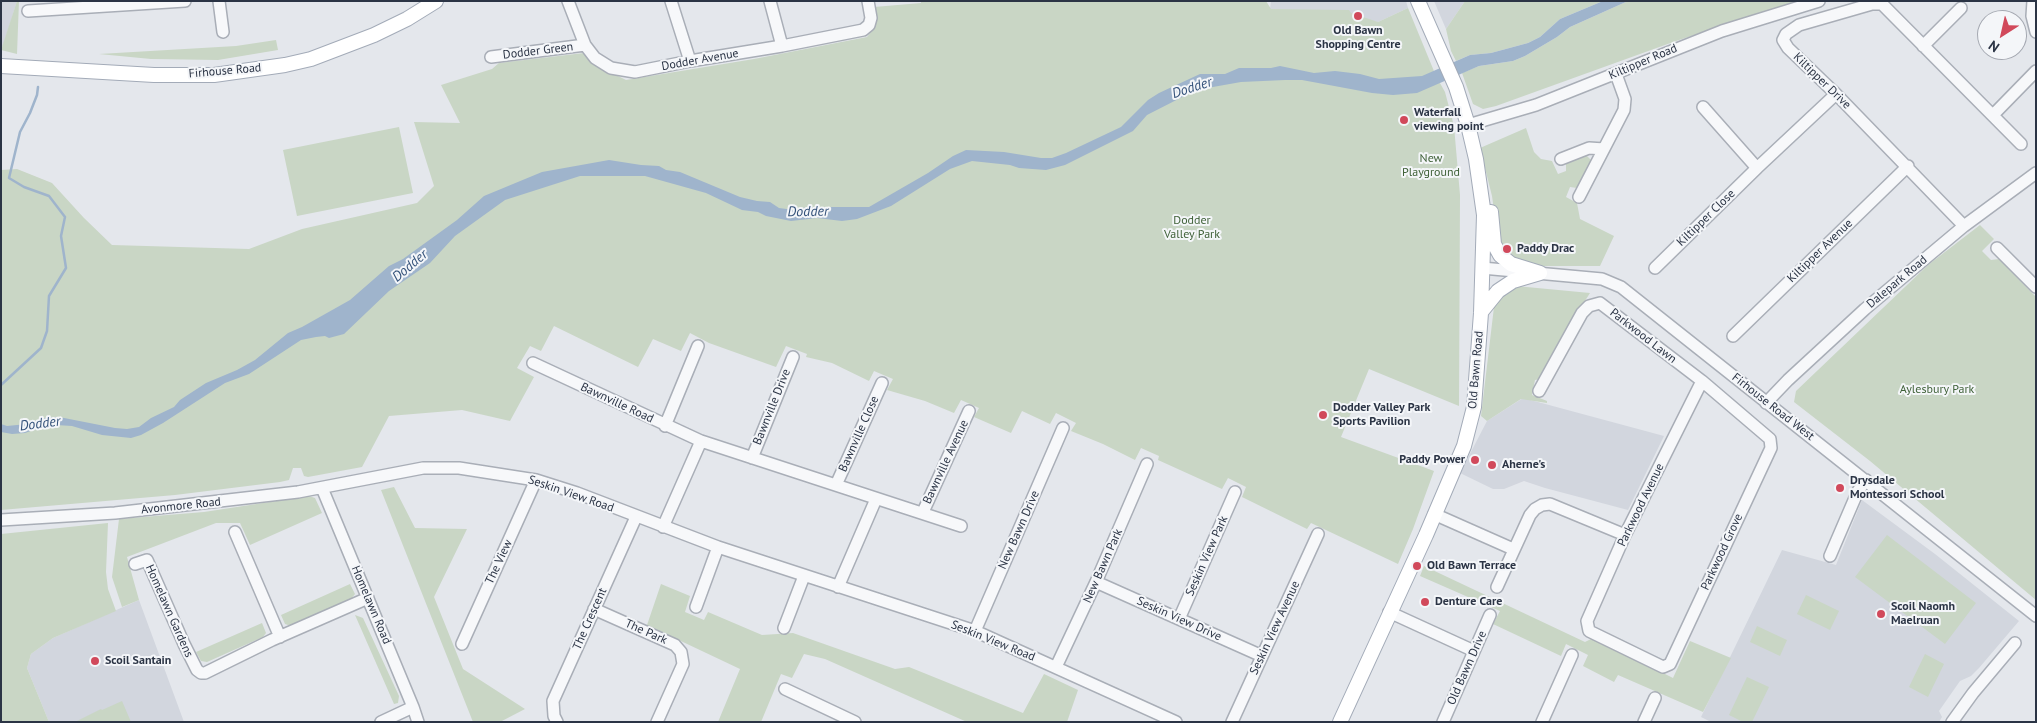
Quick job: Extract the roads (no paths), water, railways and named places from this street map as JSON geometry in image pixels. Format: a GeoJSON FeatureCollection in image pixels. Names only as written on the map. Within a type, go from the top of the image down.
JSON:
{"type":"FeatureCollection","features":[{"type":"Feature","properties":{"kind":"main road","name":"Firhouse Road"},"geometry":{"type":"LineString","coordinates":[[1,66],[154,75],[214,75],[285,65],[311,59],[374,35],[407,19],[436,1]]}},
{"type":"Feature","properties":{"kind":"main road","name":"Old Bawn Road"},"geometry":{"type":"LineString","coordinates":[[1340,722],[1464,446],[1470,424],[1477,369],[1484,215],[1476,159],[1468,124],[1456,87],[1418,1]]}},
{"type":"Feature","properties":{"kind":"main road"},"geometry":{"type":"LineString","coordinates":[[1476,159],[1488,185],[1494,244],[1497,251],[1511,264],[1540,273]]}},
{"type":"Feature","properties":{"kind":"main road"},"geometry":{"type":"LineString","coordinates":[[1481,313],[1492,296],[1498,291],[1513,281],[1540,273]]}},
{"type":"Feature","properties":{"kind":"street"},"geometry":{"type":"LineString","coordinates":[[28,11],[185,1]]}},
{"type":"Feature","properties":{"kind":"street"},"geometry":{"type":"LineString","coordinates":[[219,1],[223,32]]}},
{"type":"Feature","properties":{"kind":"street","name":"Dodder Avenue"},"geometry":{"type":"LineString","coordinates":[[568,1],[585,46],[595,58],[611,68],[635,72],[690,60],[782,46],[863,30],[869,25],[871,18],[868,1]]}},
{"type":"Feature","properties":{"kind":"street"},"geometry":{"type":"LineString","coordinates":[[671,1],[690,60]]}},
{"type":"Feature","properties":{"kind":"street"},"geometry":{"type":"LineString","coordinates":[[770,1],[782,46]]}},
{"type":"Feature","properties":{"kind":"street","name":"Kiltipper Road"},"geometry":{"type":"LineString","coordinates":[[1468,124],[1536,105],[1722,31],[1818,1]]}},
{"type":"Feature","properties":{"kind":"street"},"geometry":{"type":"LineString","coordinates":[[2033,1],[2032,16],[2036,32]]}},
{"type":"Feature","properties":{"kind":"street","name":"Kiltipper Drive"},"geometry":{"type":"LineString","coordinates":[[1964,226],[1908,166],[1788,48],[1783,40],[1786,34],[1799,26],[1877,3],[1882,4],[2021,144]]}},
{"type":"Feature","properties":{"kind":"street"},"geometry":{"type":"LineString","coordinates":[[1923,46],[1961,8]]}},
{"type":"Feature","properties":{"kind":"street","name":"Dodder Green"},"geometry":{"type":"LineString","coordinates":[[491,57],[585,46]]}},
{"type":"Feature","properties":{"kind":"street"},"geometry":{"type":"LineString","coordinates":[[1993,115],[2036,71]]}},
{"type":"Feature","properties":{"kind":"street"},"geometry":{"type":"LineString","coordinates":[[1579,197],[1624,110],[1625,99],[1616,74]]}},
{"type":"Feature","properties":{"kind":"street","name":"Kiltipper Close"},"geometry":{"type":"LineString","coordinates":[[1655,268],[1836,94]]}},
{"type":"Feature","properties":{"kind":"street"},"geometry":{"type":"LineString","coordinates":[[1703,107],[1757,168]]}},
{"type":"Feature","properties":{"kind":"street"},"geometry":{"type":"LineString","coordinates":[[1560,159],[1589,148],[1604,149]]}},
{"type":"Feature","properties":{"kind":"street","name":"Kiltipper Avenue"},"geometry":{"type":"LineString","coordinates":[[1733,336],[1908,166]]}},
{"type":"Feature","properties":{"kind":"street","name":"Dalepark Road"},"geometry":{"type":"LineString","coordinates":[[1766,402],[1866,309],[1964,226],[2036,173]]}},
{"type":"Feature","properties":{"kind":"street"},"geometry":{"type":"LineString","coordinates":[[1997,248],[2036,287]]}},
{"type":"Feature","properties":{"kind":"street","name":"Firhouse Road West"},"geometry":{"type":"LineString","coordinates":[[1482,268],[1602,279],[1621,287],[2036,616]]}},
{"type":"Feature","properties":{"kind":"street","name":"Parkwood Lawn"},"geometry":{"type":"LineString","coordinates":[[1539,391],[1582,313],[1589,306],[1600,303],[1702,381]]}},
{"type":"Feature","properties":{"kind":"street"},"geometry":{"type":"LineString","coordinates":[[664,426],[698,346]]}},
{"type":"Feature","properties":{"kind":"street","name":"Bawnville Drive"},"geometry":{"type":"LineString","coordinates":[[752,458],[793,357]]}},
{"type":"Feature","properties":{"kind":"street","name":"Bawnville Road"},"geometry":{"type":"LineString","coordinates":[[533,363],[664,426],[701,441],[961,526]]}},
{"type":"Feature","properties":{"kind":"street","name":"Parkwood Avenue"},"geometry":{"type":"LineString","coordinates":[[1589,631],[1586,621],[1702,381]]}},
{"type":"Feature","properties":{"kind":"street","name":"Parkwood Grove"},"geometry":{"type":"LineString","coordinates":[[1589,631],[1663,667],[1670,664],[1771,448],[1770,439],[1702,381]]}},
{"type":"Feature","properties":{"kind":"street","name":"Bawnville Close"},"geometry":{"type":"LineString","coordinates":[[836,485],[882,382]]}},
{"type":"Feature","properties":{"kind":"street","name":"Bawnville Avenue"},"geometry":{"type":"LineString","coordinates":[[923,512],[969,411]]}},
{"type":"Feature","properties":{"kind":"street","name":"New Bawn Drive"},"geometry":{"type":"LineString","coordinates":[[975,632],[1063,428]]}},
{"type":"Feature","properties":{"kind":"street"},"geometry":{"type":"LineString","coordinates":[[663,527],[701,441]]}},
{"type":"Feature","properties":{"kind":"street","name":"New Bawn Park"},"geometry":{"type":"LineString","coordinates":[[1056,667],[1096,582],[1147,464]]}},
{"type":"Feature","properties":{"kind":"street","name":"Seskin View Road"},"geometry":{"type":"LineString","coordinates":[[359,480],[423,468],[459,468],[536,480],[718,547],[975,632],[1176,722]]}},
{"type":"Feature","properties":{"kind":"street","name":"Avonmore Road"},"geometry":{"type":"LineString","coordinates":[[1,520],[115,513],[322,488],[359,480]]}},
{"type":"Feature","properties":{"kind":"street","name":"The View"},"geometry":{"type":"LineString","coordinates":[[462,644],[536,480]]}},
{"type":"Feature","properties":{"kind":"street"},"geometry":{"type":"LineString","coordinates":[[1830,556],[1858,491],[1866,480]]}},
{"type":"Feature","properties":{"kind":"street","name":"Homelawn Road"},"geometry":{"type":"LineString","coordinates":[[322,488],[418,722]]}},
{"type":"Feature","properties":{"kind":"street","name":"Seskin View Park"},"geometry":{"type":"LineString","coordinates":[[1179,619],[1235,492]]}},
{"type":"Feature","properties":{"kind":"street"},"geometry":{"type":"LineString","coordinates":[[838,587],[876,498]]}},
{"type":"Feature","properties":{"kind":"street"},"geometry":{"type":"LineString","coordinates":[[1497,587],[1530,515],[1535,508],[1542,504],[1550,504],[1626,535]]}},
{"type":"Feature","properties":{"kind":"street"},"geometry":{"type":"LineString","coordinates":[[1434,514],[1513,549]]}},
{"type":"Feature","properties":{"kind":"street","name":"The Crescent"},"geometry":{"type":"LineString","coordinates":[[557,722],[554,716],[553,701],[636,517]]}},
{"type":"Feature","properties":{"kind":"street"},"geometry":{"type":"LineString","coordinates":[[235,532],[280,637]]}},
{"type":"Feature","properties":{"kind":"street","name":"Seskin View Avenue"},"geometry":{"type":"LineString","coordinates":[[1232,722],[1318,534]]}},
{"type":"Feature","properties":{"kind":"street"},"geometry":{"type":"LineString","coordinates":[[696,608],[718,547]]}},
{"type":"Feature","properties":{"kind":"street","name":"Homelawn Gardens"},"geometry":{"type":"LineString","coordinates":[[135,564],[147,560],[184,644],[199,672],[205,673],[368,598]]}},
{"type":"Feature","properties":{"kind":"street"},"geometry":{"type":"LineString","coordinates":[[784,628],[804,576]]}},
{"type":"Feature","properties":{"kind":"street","name":"Seskin View Drive"},"geometry":{"type":"LineString","coordinates":[[1096,582],[1262,656]]}},
{"type":"Feature","properties":{"kind":"street","name":"The Park"},"geometry":{"type":"LineString","coordinates":[[594,608],[675,644],[681,652],[683,664],[658,722]]}},
{"type":"Feature","properties":{"kind":"street"},"geometry":{"type":"LineString","coordinates":[[1389,612],[1474,651]]}},
{"type":"Feature","properties":{"kind":"street","name":"Old Bawn Drive"},"geometry":{"type":"LineString","coordinates":[[1443,722],[1490,614]]}},
{"type":"Feature","properties":{"kind":"street"},"geometry":{"type":"LineString","coordinates":[[1952,722],[1975,689],[2015,644]]}},
{"type":"Feature","properties":{"kind":"street"},"geometry":{"type":"LineString","coordinates":[[1542,722],[1572,656]]}},
{"type":"Feature","properties":{"kind":"street"},"geometry":{"type":"LineString","coordinates":[[785,689],[855,722]]}},
{"type":"Feature","properties":{"kind":"street"},"geometry":{"type":"LineString","coordinates":[[1644,722],[1655,698]]}},
{"type":"Feature","properties":{"kind":"street"},"geometry":{"type":"LineString","coordinates":[[381,722],[413,707]]}},
{"type":"Feature","properties":{"kind":"water","name":"Dodder"},"geometry":{"type":"Polygon","coordinates":[[[1603,1],[1628,1],[1570,27],[1525,56],[1513,61],[1479,66],[1417,93],[1393,95],[1372,93],[1302,80],[1241,82],[1196,90],[1147,115],[1133,131],[1065,165],[1046,170],[972,161],[950,169],[891,206],[857,219],[842,221],[817,218],[791,221],[766,216],[758,212],[742,210],[706,193],[645,176],[580,176],[505,200],[455,236],[430,263],[389,291],[344,334],[329,338],[325,336],[301,340],[249,374],[225,383],[141,435],[131,438],[102,435],[72,426],[56,425],[45,426],[25,433],[12,434],[1,432],[1,424],[7,426],[27,424],[45,418],[59,417],[115,428],[139,427],[151,418],[174,407],[180,400],[206,383],[255,360],[288,333],[350,300],[389,266],[403,259],[457,220],[484,196],[542,172],[609,160],[659,166],[666,170],[680,172],[740,197],[770,202],[779,208],[794,210],[808,207],[869,207],[966,150],[1004,152],[1041,158],[1052,158],[1066,153],[1121,127],[1148,100],[1200,74],[1225,74],[1239,68],[1271,68],[1280,66],[1314,73],[1335,71],[1360,74],[1379,79],[1422,76],[1470,55],[1491,53],[1528,43],[1540,37],[1560,19],[1603,1]]]}},
{"type":"Feature","properties":{"kind":"waterway"},"geometry":{"type":"LineString","coordinates":[[1,385],[41,348],[47,331],[49,296],[66,268],[61,236],[65,217],[49,196],[24,187],[9,178],[20,132],[30,113],[38,87]]}},
{"type":"Feature","properties":{"kind":"place","name":"Old Bawn Shopping Centre"},"geometry":{"type":"Point","coordinates":[1358,16]}},
{"type":"Feature","properties":{"kind":"place","name":"Waterfall viewing point"},"geometry":{"type":"Point","coordinates":[1404,120]}},
{"type":"Feature","properties":{"kind":"place","name":"Paddy Drac"},"geometry":{"type":"Point","coordinates":[1507,249]}},
{"type":"Feature","properties":{"kind":"place","name":"Dodder Valley Park Sports Pavilion"},"geometry":{"type":"Point","coordinates":[1323,415]}},
{"type":"Feature","properties":{"kind":"place","name":"Paddy Power"},"geometry":{"type":"Point","coordinates":[1475,460]}},
{"type":"Feature","properties":{"kind":"place","name":"Aherne's"},"geometry":{"type":"Point","coordinates":[1492,465]}},
{"type":"Feature","properties":{"kind":"place","name":"Drysdale Montessori School"},"geometry":{"type":"Point","coordinates":[1840,488]}},
{"type":"Feature","properties":{"kind":"place","name":"Old Bawn Terrace"},"geometry":{"type":"Point","coordinates":[1417,566]}},
{"type":"Feature","properties":{"kind":"place","name":"Denture Care"},"geometry":{"type":"Point","coordinates":[1425,602]}},
{"type":"Feature","properties":{"kind":"place","name":"Scoil Naomh Maelruan"},"geometry":{"type":"Point","coordinates":[1881,614]}},
{"type":"Feature","properties":{"kind":"place","name":"Scoil Santain"},"geometry":{"type":"Point","coordinates":[95,661]}},
{"type":"Feature","properties":{"kind":"park label","name":"New Playground"},"geometry":{"type":"Point","coordinates":[1431,166]}},
{"type":"Feature","properties":{"kind":"park label","name":"Dodder Valley Park"},"geometry":{"type":"Point","coordinates":[1192,228]}},
{"type":"Feature","properties":{"kind":"park label","name":"Aylesbury Park"},"geometry":{"type":"Point","coordinates":[1937,390]}}]}
